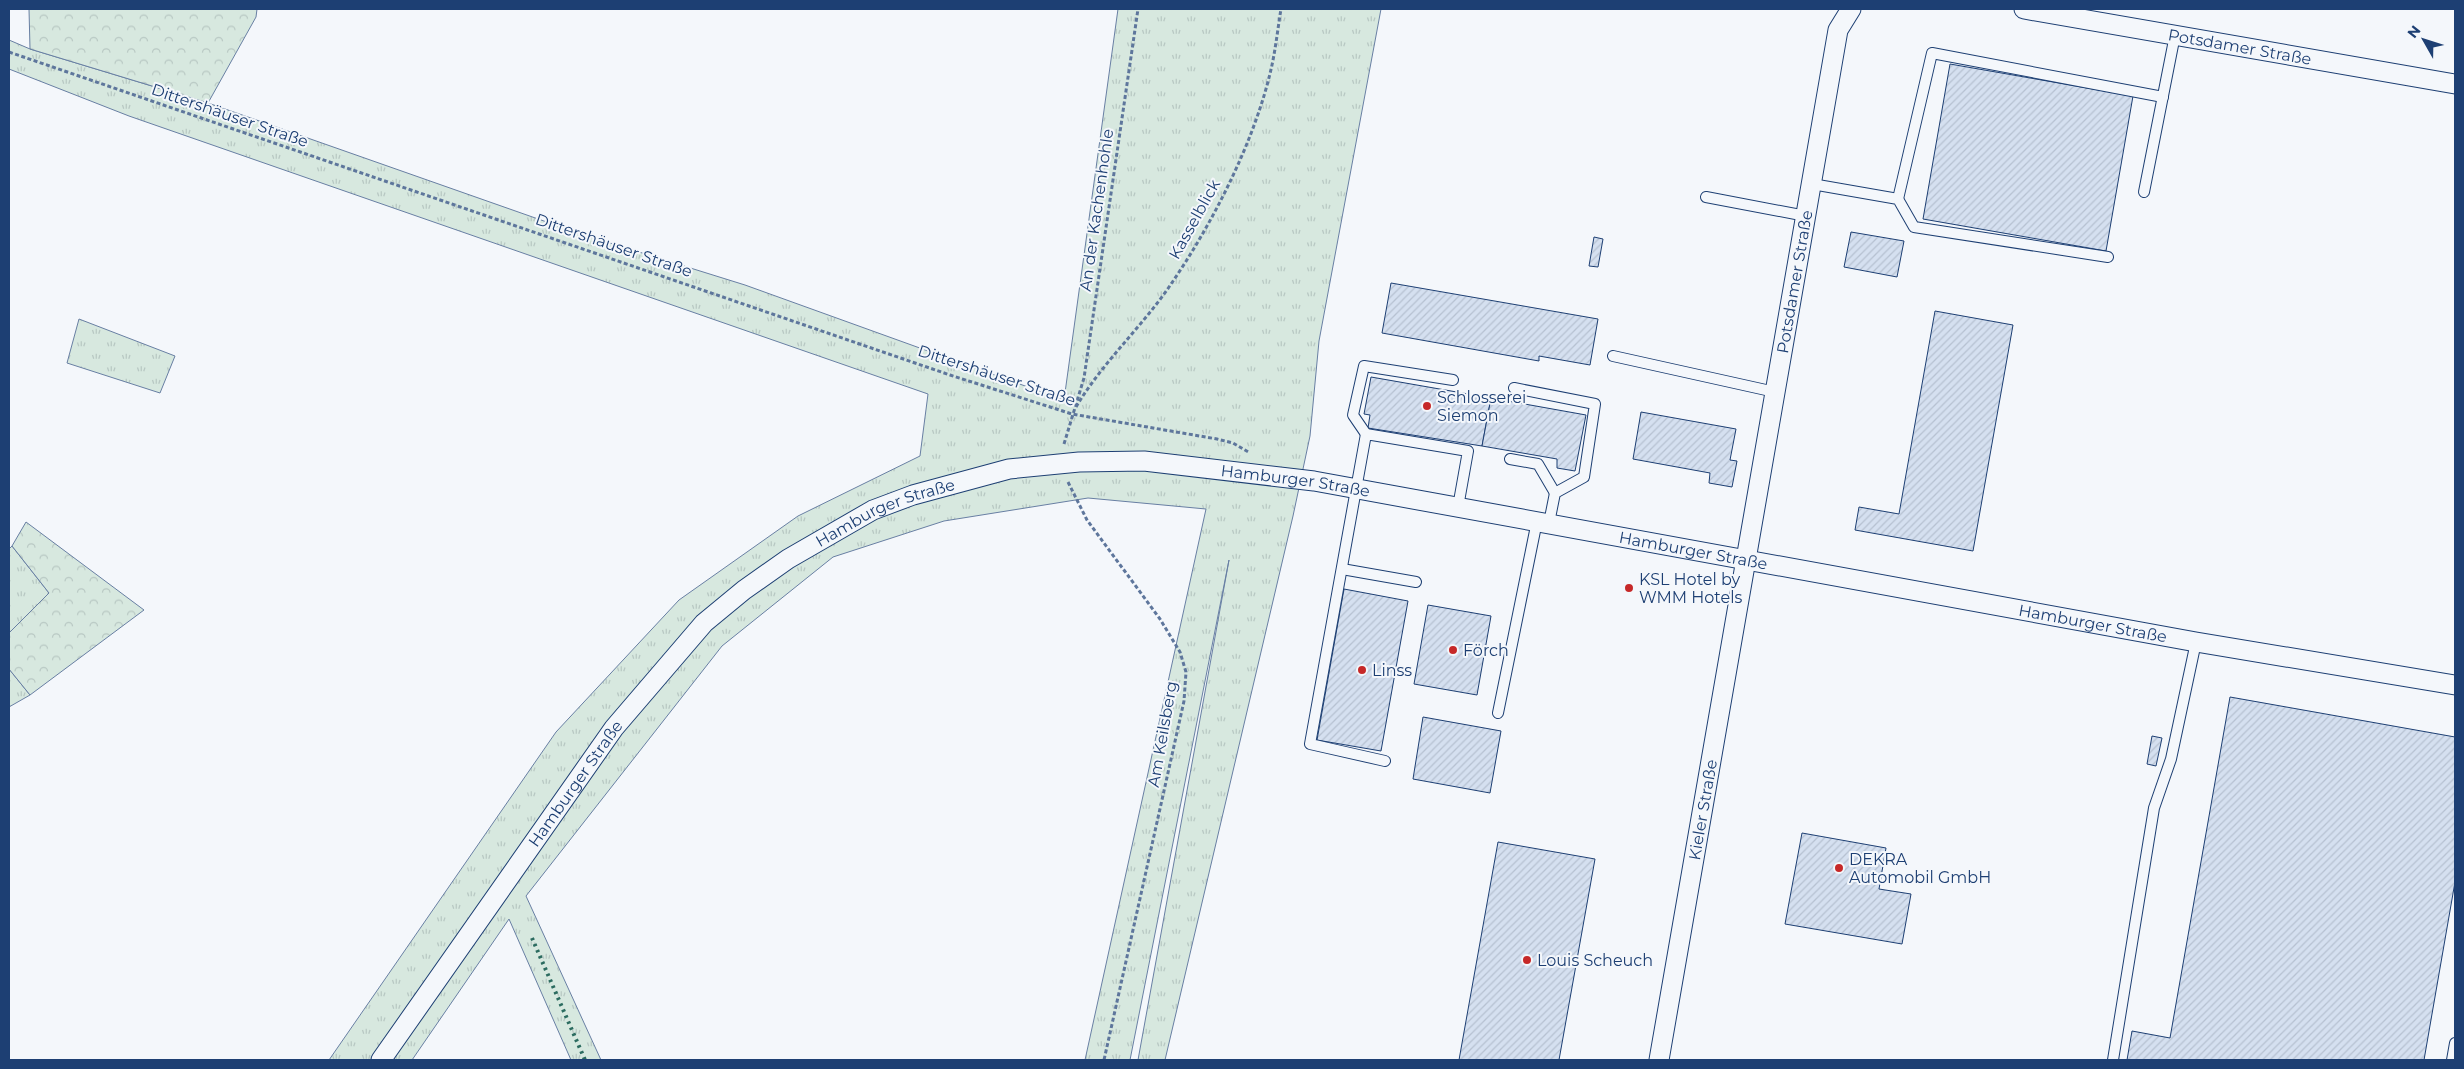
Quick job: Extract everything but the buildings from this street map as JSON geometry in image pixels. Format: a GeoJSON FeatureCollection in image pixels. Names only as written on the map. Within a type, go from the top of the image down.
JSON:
{"type":"FeatureCollection","features":[{"type":"Feature","properties":{"kind":"street","name":"Potsdamer Straße"},"geometry":{"type":"LineString","coordinates":[[1747,559],[1838,30],[1851,9]]}},
{"type":"Feature","properties":{"kind":"street","name":"Potsdamer Straße"},"geometry":{"type":"LineString","coordinates":[[2024,9],[2455,84]]}},
{"type":"Feature","properties":{"kind":"street","name":"Hamburger Straße"},"geometry":{"type":"LineString","coordinates":[[381,1060],[614,728],[704,623],[744,590],[788,559],[873,510],[914,494],[1009,469],[1064,463],[1144,461],[1314,481],[2196,642],[2455,685]]}},
{"type":"Feature","properties":{"kind":"street","name":"Kieler Straße"},"geometry":{"type":"LineString","coordinates":[[1659,1060],[1747,559]]}},
{"type":"Feature","properties":{"kind":"lane"},"geometry":{"type":"LineString","coordinates":[[2144,192],[2176,35]]}},
{"type":"Feature","properties":{"kind":"lane"},"geometry":{"type":"LineString","coordinates":[[2108,258],[1914,227],[1898,199],[1932,52],[2163,97]]}},
{"type":"Feature","properties":{"kind":"lane"},"geometry":{"type":"LineString","coordinates":[[1812,184],[1898,199]]}},
{"type":"Feature","properties":{"kind":"lane"},"geometry":{"type":"LineString","coordinates":[[1706,197],[1806,216]]}},
{"type":"Feature","properties":{"kind":"lane"},"geometry":{"type":"LineString","coordinates":[[1613,356],[1776,392]]}},
{"type":"Feature","properties":{"kind":"lane"},"geometry":{"type":"LineString","coordinates":[[1385,761],[1310,744],[1366,434],[1353,415],[1364,366],[1453,380]]}},
{"type":"Feature","properties":{"kind":"lane"},"geometry":{"type":"LineString","coordinates":[[1498,713],[1543,522],[1555,493],[1584,476],[1596,404],[1514,388]]}},
{"type":"Feature","properties":{"kind":"lane"},"geometry":{"type":"LineString","coordinates":[[1366,434],[1468,451],[1458,507]]}},
{"type":"Feature","properties":{"kind":"lane"},"geometry":{"type":"LineString","coordinates":[[1510,460],[1538,464],[1555,493]]}},
{"type":"Feature","properties":{"kind":"lane"},"geometry":{"type":"LineString","coordinates":[[1342,569],[1416,582]]}},
{"type":"Feature","properties":{"kind":"lane"},"geometry":{"type":"LineString","coordinates":[[2113,1060],[2154,808],[2171,759],[2196,642]]}},
{"type":"Feature","properties":{"kind":"lane"},"geometry":{"type":"LineString","coordinates":[[2452,1060],[2455,1043]]}},
{"type":"Feature","properties":{"kind":"path","name":"An der Kachenhohle"},"geometry":{"type":"LineString","coordinates":[[1072,414],[1084,378],[1138,9]]}},
{"type":"Feature","properties":{"kind":"path","name":"Kasselblick"},"geometry":{"type":"LineString","coordinates":[[1072,414],[1091,381],[1142,324],[1169,287],[1196,245],[1220,200],[1240,157],[1258,111],[1272,66],[1281,9]]}},
{"type":"Feature","properties":{"kind":"path","name":"Dittershäuser Straße"},"geometry":{"type":"LineString","coordinates":[[9,52],[26,60],[493,217],[950,375],[1072,414],[1217,439]]}},
{"type":"Feature","properties":{"kind":"path","name":"Am Keilsberg"},"geometry":{"type":"LineString","coordinates":[[1072,414],[1064,438],[1064,463],[1070,489],[1087,520],[1160,619],[1180,652],[1186,672],[1182,709],[1104,1060]]}},
{"type":"Feature","properties":{"kind":"green space"},"geometry":{"type":"Polygon","coordinates":[[[29,9],[257,9],[256,17],[208,103],[30,49],[29,9]]]}},
{"type":"Feature","properties":{"kind":"green space"},"geometry":{"type":"Polygon","coordinates":[[[1118,9],[1381,9],[1319,341],[1310,436],[1293,516],[1165,1060],[1138,1060],[1229,560],[1130,1060],[1085,1060],[1206,509],[1088,498],[944,521],[833,557],[722,646],[526,896],[601,1060],[571,1060],[509,919],[412,1060],[329,1060],[556,732],[679,600],[798,516],[920,456],[928,394],[129,116],[9,69],[9,40],[30,49],[208,103],[578,233],[745,285],[1064,400],[1118,9]]]}},
{"type":"Feature","properties":{"kind":"green space"},"geometry":{"type":"Polygon","coordinates":[[[79,319],[175,356],[160,393],[67,363],[79,319]]]}},
{"type":"Feature","properties":{"kind":"green space"},"geometry":{"type":"Polygon","coordinates":[[[26,522],[144,610],[30,695],[9,669],[9,633],[49,593],[12,546],[26,522]]]}},
{"type":"Feature","properties":{"kind":"green space"},"geometry":{"type":"Polygon","coordinates":[[[12,546],[49,593],[9,633],[9,549],[12,546]]]}},
{"type":"Feature","properties":{"kind":"green space"},"geometry":{"type":"Polygon","coordinates":[[[9,669],[30,695],[9,707],[9,669]]]}},
{"type":"Feature","properties":{"kind":"hedge"},"geometry":{"type":"LineString","coordinates":[[532,938],[585,1060]]}},
{"type":"Feature","properties":{"kind":"place","name":"Schlosserei Siemon"},"geometry":{"type":"Point","coordinates":[1427,406]}},
{"type":"Feature","properties":{"kind":"place","name":"KSL Hotel by WMM Hotels"},"geometry":{"type":"Point","coordinates":[1629,588]}},
{"type":"Feature","properties":{"kind":"place","name":"Förch"},"geometry":{"type":"Point","coordinates":[1453,650]}},
{"type":"Feature","properties":{"kind":"place","name":"Linss"},"geometry":{"type":"Point","coordinates":[1362,670]}},
{"type":"Feature","properties":{"kind":"place","name":"DEKRA Automobil GmbH"},"geometry":{"type":"Point","coordinates":[1839,868]}},
{"type":"Feature","properties":{"kind":"place","name":"Louis Scheuch"},"geometry":{"type":"Point","coordinates":[1527,960]}}]}
